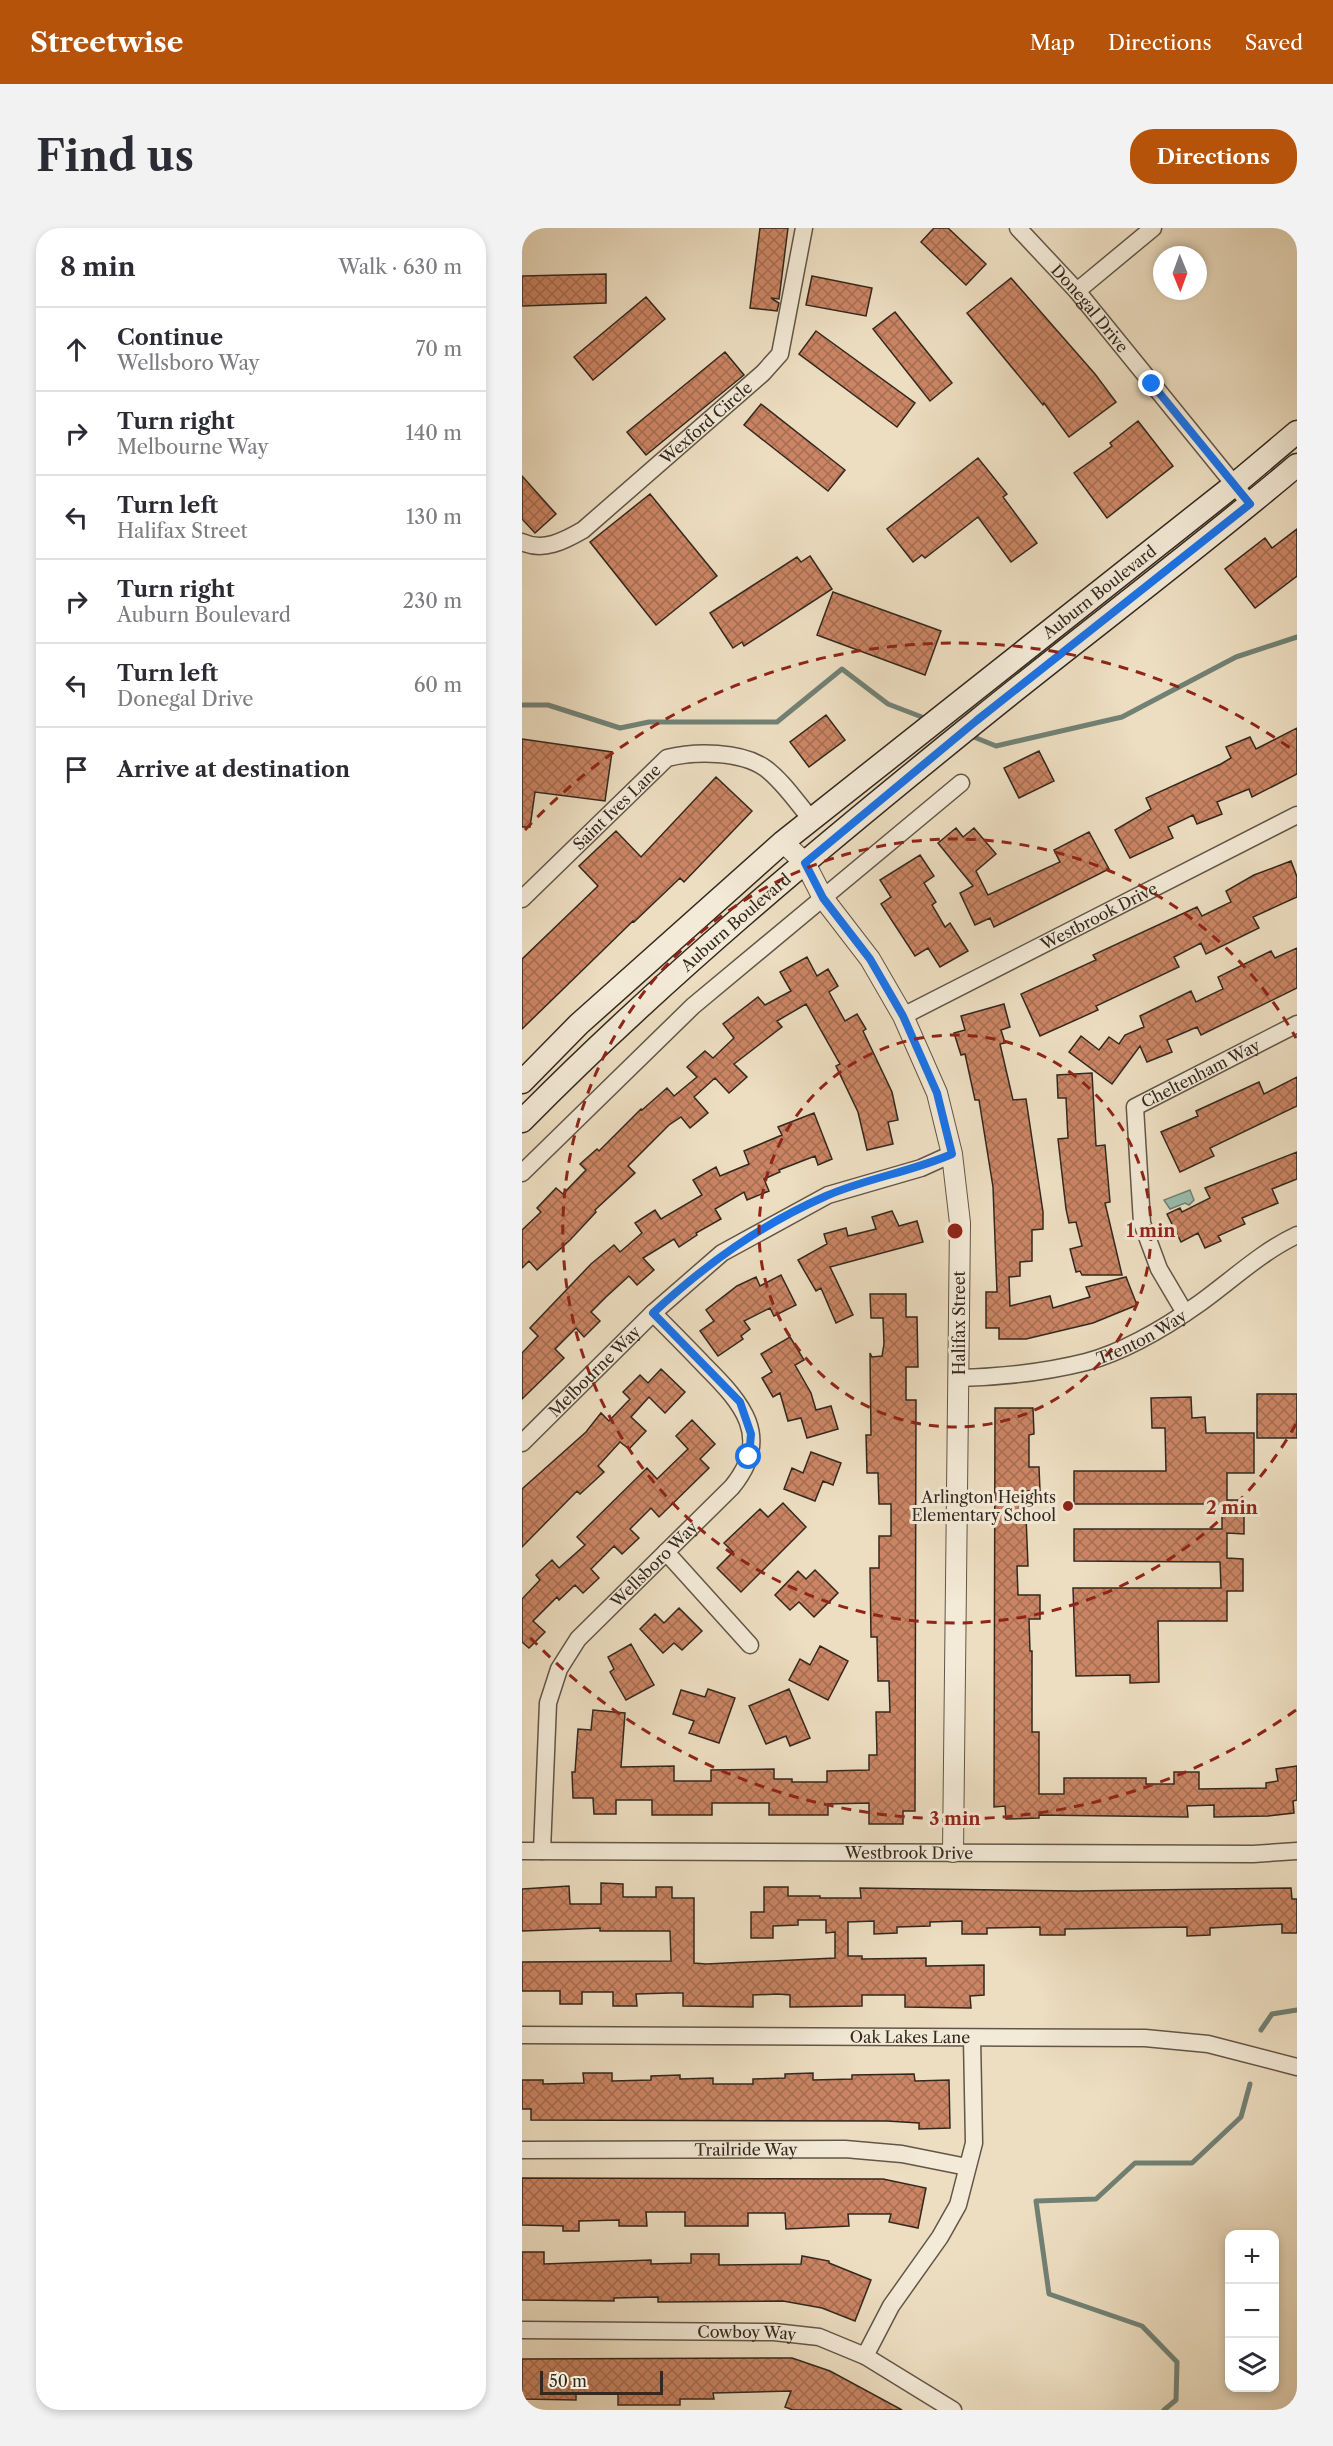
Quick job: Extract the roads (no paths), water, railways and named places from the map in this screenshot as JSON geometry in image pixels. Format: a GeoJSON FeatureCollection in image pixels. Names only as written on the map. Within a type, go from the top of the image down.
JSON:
{"type":"FeatureCollection","features":[{"type":"Feature","properties":{"kind":"main road","name":"Auburn Boulevard"},"geometry":{"type":"LineString","coordinates":[[522,1082],[579,1024],[783,842],[1234,485],[1297,432]]}},
{"type":"Feature","properties":{"kind":"main road","name":"Auburn Boulevard"},"geometry":{"type":"LineString","coordinates":[[522,1121],[585,1058],[805,863],[972,725],[1297,465]]}},
{"type":"Feature","properties":{"kind":"street","name":"Wexford Circle"},"geometry":{"type":"LineString","coordinates":[[522,542],[529,546],[546,546],[563,541],[583,530],[755,381],[777,358],[790,313],[804,228]]}},
{"type":"Feature","properties":{"kind":"street","name":"Donegal Drive"},"geometry":{"type":"LineString","coordinates":[[1018,228],[1077,291],[1250,504]]}},
{"type":"Feature","properties":{"kind":"street"},"geometry":{"type":"LineString","coordinates":[[1077,291],[1153,228]]}},
{"type":"Feature","properties":{"kind":"street","name":"Saint Ives Lane"},"geometry":{"type":"LineString","coordinates":[[522,899],[667,758],[685,753],[754,761],[768,770],[812,819]]}},
{"type":"Feature","properties":{"kind":"street"},"geometry":{"type":"LineString","coordinates":[[522,1173],[693,1006],[961,783]]}},
{"type":"Feature","properties":{"kind":"street","name":"Westbrook Drive"},"geometry":{"type":"LineString","coordinates":[[903,1016],[1297,815]]}},
{"type":"Feature","properties":{"kind":"street","name":"Halifax Street"},"geometry":{"type":"LineString","coordinates":[[783,842],[805,863],[823,898],[870,959],[903,1016],[937,1093],[952,1154],[960,1223],[953,1852]]}},
{"type":"Feature","properties":{"kind":"street","name":"Cheltenham Way"},"geometry":{"type":"LineString","coordinates":[[1185,1313],[1159,1269],[1142,1223],[1135,1107],[1297,1024]]}},
{"type":"Feature","properties":{"kind":"street","name":"Melbourne Way"},"geometry":{"type":"LineString","coordinates":[[522,1443],[653,1313],[722,1253],[828,1195],[921,1168],[952,1154]]}},
{"type":"Feature","properties":{"kind":"street","name":"Trenton Way"},"geometry":{"type":"LineString","coordinates":[[959,1378],[1009,1375],[1087,1362],[1146,1337],[1185,1313],[1260,1257],[1297,1235]]}},
{"type":"Feature","properties":{"kind":"street","name":"Wellsboro Way"},"geometry":{"type":"LineString","coordinates":[[542,1851],[548,1703],[559,1669],[578,1640],[739,1478],[749,1457],[751,1434],[740,1402],[653,1313]]}},
{"type":"Feature","properties":{"kind":"street"},"geometry":{"type":"LineString","coordinates":[[666,1552],[750,1646]]}},
{"type":"Feature","properties":{"kind":"street","name":"Westbrook Drive"},"geometry":{"type":"LineString","coordinates":[[522,1851],[1253,1854],[1297,1851]]}},
{"type":"Feature","properties":{"kind":"street","name":"Oak Lakes Lane"},"geometry":{"type":"LineString","coordinates":[[522,2035],[1145,2038],[1208,2044],[1297,2067]]}},
{"type":"Feature","properties":{"kind":"street"},"geometry":{"type":"LineString","coordinates":[[865,2356],[891,2306],[940,2237],[958,2205],[974,2143],[972,2037]]}},
{"type":"Feature","properties":{"kind":"street","name":"Trailride Way"},"geometry":{"type":"LineString","coordinates":[[522,2150],[845,2149],[902,2154],[967,2167]]}},
{"type":"Feature","properties":{"kind":"street","name":"Cowboy Way"},"geometry":{"type":"LineString","coordinates":[[522,2330],[774,2332],[819,2337],[865,2356],[953,2409]]}},
{"type":"Feature","properties":{"kind":"waterway"},"geometry":{"type":"LineString","coordinates":[[969,735],[996,746],[1122,717],[1236,657],[1297,637]]}},
{"type":"Feature","properties":{"kind":"waterway"},"geometry":{"type":"LineString","coordinates":[[522,705],[548,705],[620,728],[649,722],[777,722],[842,669],[888,704],[927,719]]}},
{"type":"Feature","properties":{"kind":"waterway"},"geometry":{"type":"LineString","coordinates":[[1261,2030],[1272,2014],[1297,2010]]}},
{"type":"Feature","properties":{"kind":"waterway"},"geometry":{"type":"LineString","coordinates":[[1164,2410],[1176,2400],[1177,2362],[1142,2326],[1049,2294],[1036,2201],[1096,2199],[1135,2163],[1192,2163],[1241,2117],[1250,2084]]}},
{"type":"Feature","properties":{"kind":"place","name":"Arlington Heights Elementary School"},"geometry":{"type":"Point","coordinates":[1068,1506]}}]}
